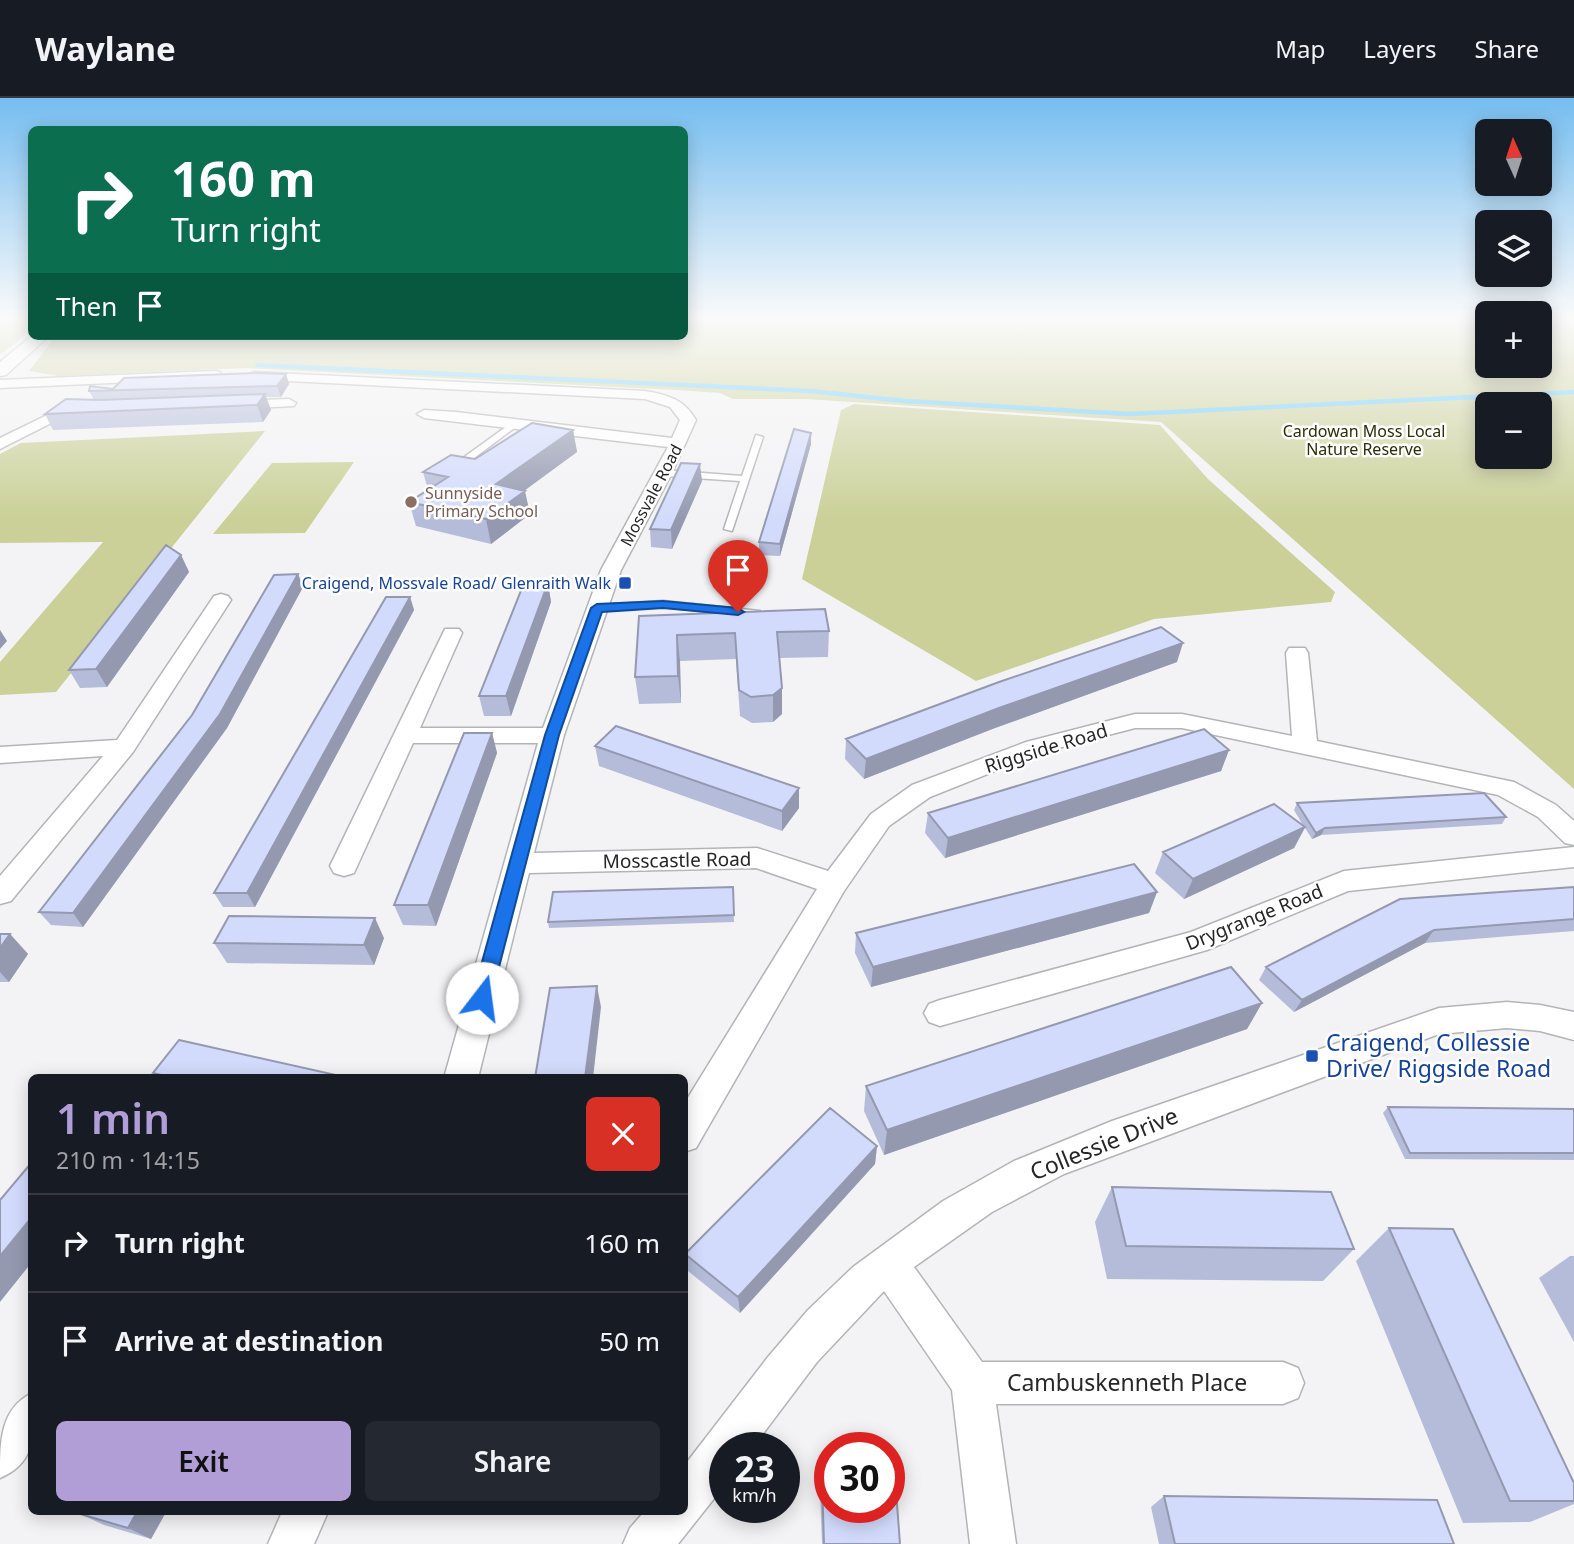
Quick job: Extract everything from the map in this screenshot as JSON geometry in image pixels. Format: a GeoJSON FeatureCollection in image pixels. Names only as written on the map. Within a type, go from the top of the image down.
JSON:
{"type":"FeatureCollection","features":[{"type":"Feature","properties":{"kind":"street"},"geometry":{"type":"LineString","coordinates":[[0,444],[96,394],[103,385]]}},
{"type":"Feature","properties":{"kind":"street","name":"Mossvale Road"},"geometry":{"type":"LineString","coordinates":[[447,385],[645,395],[670,400],[683,408],[688,420],[664,473],[611,570],[552,735],[462,1074]]}},
{"type":"Feature","properties":{"kind":"street"},"geometry":{"type":"LineString","coordinates":[[219,406],[289,403]]}},
{"type":"Feature","properties":{"kind":"street"},"geometry":{"type":"LineString","coordinates":[[71,408],[95,409]]}},
{"type":"Feature","properties":{"kind":"street"},"geometry":{"type":"LineString","coordinates":[[424,414],[517,423],[618,439],[679,443]]}},
{"type":"Feature","properties":{"kind":"street"},"geometry":{"type":"LineString","coordinates":[[1,894],[124,747],[221,600]]}},
{"type":"Feature","properties":{"kind":"street"},"geometry":{"type":"LineString","coordinates":[[344,866],[453,634]]}},
{"type":"Feature","properties":{"kind":"street"},"geometry":{"type":"LineString","coordinates":[[1297,653],[1305,745]]}},
{"type":"Feature","properties":{"kind":"street","name":"Riggside Road"},"geometry":{"type":"LineString","coordinates":[[688,1129],[834,884],[880,820],[921,792],[1035,747],[1135,721],[1182,721],[1505,788],[1547,811],[1574,835]]}},
{"type":"Feature","properties":{"kind":"street"},"geometry":{"type":"LineString","coordinates":[[405,736],[552,735]]}},
{"type":"Feature","properties":{"kind":"street"},"geometry":{"type":"LineString","coordinates":[[0,755],[124,747]]}},
{"type":"Feature","properties":{"kind":"street","name":"Drygrange Road"},"geometry":{"type":"LineString","coordinates":[[940,1013],[1197,942],[1344,881],[1574,857]]}},
{"type":"Feature","properties":{"kind":"street","name":"Mosscastle Road"},"geometry":{"type":"LineString","coordinates":[[517,863],[757,858],[834,884]]}},
{"type":"Feature","properties":{"kind":"street","name":"Collessie Drive"},"geometry":{"type":"LineString","coordinates":[[738,1432],[812,1336],[888,1263],[961,1210],[1010,1182],[1075,1152],[1449,1019],[1496,1013],[1526,1015],[1574,1026]]}},
{"type":"Feature","properties":{"kind":"street"},"geometry":{"type":"LineString","coordinates":[[888,1263],[972,1383],[993,1544]]}},
{"type":"Feature","properties":{"kind":"street","name":"Cambuskenneth Place"},"geometry":{"type":"LineString","coordinates":[[972,1383],[1283,1383]]}},
{"type":"Feature","properties":{"kind":"street"},"geometry":{"type":"LineString","coordinates":[[0,1455],[28,1420]]}},
{"type":"Feature","properties":{"kind":"street","name":"Collessie Drive"},"geometry":{"type":"LineString","coordinates":[[688,1498],[709,1471]]}},
{"type":"Feature","properties":{"kind":"street"},"geometry":{"type":"LineString","coordinates":[[291,1544],[304,1515]]}},
{"type":"Feature","properties":{"kind":"street"},"geometry":{"type":"LineString","coordinates":[[646,1544],[673,1515]]}},
{"type":"Feature","properties":{"kind":"lane"},"geometry":{"type":"LineString","coordinates":[[458,465],[517,423]]}},
{"type":"Feature","properties":{"kind":"lane"},"geometry":{"type":"LineString","coordinates":[[729,529],[759,437]]}},
{"type":"Feature","properties":{"kind":"lane"},"geometry":{"type":"LineString","coordinates":[[664,473],[745,479]]}},
{"type":"Feature","properties":{"kind":"lane"},"geometry":{"type":"LineString","coordinates":[[597,608],[663,604],[774,615]]}},
{"type":"Feature","properties":{"kind":"green space","name":"Cardowan Moss Local Nature Reserve"},"geometry":{"type":"Polygon","coordinates":[[[587,385],[1574,385],[1574,789],[1161,422],[805,399],[733,399],[720,393],[587,385]]]}},
{"type":"Feature","properties":{"kind":"green space"},"geometry":{"type":"Polygon","coordinates":[[[854,404],[1160,425],[1208,479],[1335,592],[1331,602],[1154,619],[976,681],[802,579],[841,410],[854,404]]]}},
{"type":"Feature","properties":{"kind":"green space"},"geometry":{"type":"Polygon","coordinates":[[[265,431],[56,692],[0,695],[0,662],[103,542],[0,543],[0,454],[21,443],[265,431]]]}},
{"type":"Feature","properties":{"kind":"green space"},"geometry":{"type":"Polygon","coordinates":[[[354,462],[305,533],[213,534],[272,463],[354,462]]]}},
{"type":"Feature","properties":{"kind":"building"},"geometry":{"type":"Polygon","coordinates":[[[117,385],[277,385],[89,391],[90,386],[113,389],[117,385]]]}},
{"type":"Feature","properties":{"kind":"building"},"geometry":{"type":"Polygon","coordinates":[[[265,394],[257,405],[45,414],[66,399],[265,394]]]}},
{"type":"Feature","properties":{"kind":"building"},"geometry":{"type":"Polygon","coordinates":[[[532,423],[573,430],[496,484],[525,491],[486,519],[409,502],[448,477],[423,472],[451,455],[475,459],[532,423]]]}},
{"type":"Feature","properties":{"kind":"building"},"geometry":{"type":"Polygon","coordinates":[[[794,429],[811,433],[780,544],[759,542],[794,429]]]}},
{"type":"Feature","properties":{"kind":"building"},"geometry":{"type":"Polygon","coordinates":[[[681,463],[700,464],[671,530],[650,529],[681,463]]]}},
{"type":"Feature","properties":{"kind":"building"},"geometry":{"type":"Polygon","coordinates":[[[166,545],[181,555],[96,669],[69,670],[166,545]]]}},
{"type":"Feature","properties":{"kind":"building"},"geometry":{"type":"Polygon","coordinates":[[[298,574],[220,714],[73,913],[39,912],[192,715],[274,575],[298,574]]]}},
{"type":"Feature","properties":{"kind":"building"},"geometry":{"type":"Polygon","coordinates":[[[524,583],[548,583],[506,696],[479,696],[524,583]]]}},
{"type":"Feature","properties":{"kind":"building"},"geometry":{"type":"Polygon","coordinates":[[[386,597],[410,597],[247,893],[214,893],[386,597]]]}},
{"type":"Feature","properties":{"kind":"building"},"geometry":{"type":"Polygon","coordinates":[[[825,609],[829,631],[777,632],[782,688],[773,695],[751,697],[739,690],[735,633],[677,635],[678,676],[635,677],[639,616],[825,609]]]}},
{"type":"Feature","properties":{"kind":"building"},"geometry":{"type":"Polygon","coordinates":[[[1161,627],[1183,643],[999,708],[866,759],[846,739],[999,682],[1161,627]]]}},
{"type":"Feature","properties":{"kind":"building"},"geometry":{"type":"Polygon","coordinates":[[[616,726],[799,788],[782,811],[595,746],[616,726]]]}},
{"type":"Feature","properties":{"kind":"building"},"geometry":{"type":"Polygon","coordinates":[[[1204,729],[1229,750],[948,838],[928,813],[1204,729]]]}},
{"type":"Feature","properties":{"kind":"building"},"geometry":{"type":"Polygon","coordinates":[[[464,733],[492,733],[428,905],[394,905],[464,733]]]}},
{"type":"Feature","properties":{"kind":"building"},"geometry":{"type":"Polygon","coordinates":[[[1484,793],[1506,817],[1325,828],[1316,833],[1297,803],[1484,793]]]}},
{"type":"Feature","properties":{"kind":"building"},"geometry":{"type":"Polygon","coordinates":[[[1274,804],[1305,827],[1193,879],[1163,852],[1274,804]]]}},
{"type":"Feature","properties":{"kind":"building"},"geometry":{"type":"Polygon","coordinates":[[[1134,864],[1157,892],[873,967],[856,933],[1134,864]]]}},
{"type":"Feature","properties":{"kind":"building"},"geometry":{"type":"Polygon","coordinates":[[[733,887],[734,915],[548,922],[553,892],[733,887]]]}},
{"type":"Feature","properties":{"kind":"building"},"geometry":{"type":"Polygon","coordinates":[[[1574,887],[1574,919],[1434,930],[1302,1000],[1266,967],[1400,899],[1574,887]]]}},
{"type":"Feature","properties":{"kind":"building"},"geometry":{"type":"Polygon","coordinates":[[[229,916],[375,918],[364,945],[214,943],[229,916]]]}},
{"type":"Feature","properties":{"kind":"building"},"geometry":{"type":"Polygon","coordinates":[[[0,934],[10,934],[0,948],[0,934]]]}},
{"type":"Feature","properties":{"kind":"building"},"geometry":{"type":"Polygon","coordinates":[[[1231,967],[1262,1003],[887,1130],[866,1086],[1231,967]]]}},
{"type":"Feature","properties":{"kind":"building"},"geometry":{"type":"Polygon","coordinates":[[[597,986],[586,1074],[536,1074],[550,988],[597,986]]]}},
{"type":"Feature","properties":{"kind":"building"},"geometry":{"type":"Polygon","coordinates":[[[179,1040],[332,1074],[157,1074],[153,1073],[179,1040]]]}},
{"type":"Feature","properties":{"kind":"building"},"geometry":{"type":"Polygon","coordinates":[[[1388,1107],[1574,1109],[1574,1153],[1410,1153],[1388,1107]]]}},
{"type":"Feature","properties":{"kind":"building"},"geometry":{"type":"Polygon","coordinates":[[[830,1108],[877,1146],[738,1297],[688,1256],[688,1251],[830,1108]]]}},
{"type":"Feature","properties":{"kind":"building"},"geometry":{"type":"Polygon","coordinates":[[[28,1167],[28,1222],[0,1256],[0,1200],[28,1167]]]}},
{"type":"Feature","properties":{"kind":"building"},"geometry":{"type":"Polygon","coordinates":[[[1112,1187],[1331,1192],[1354,1249],[1126,1246],[1112,1187]]]}},
{"type":"Feature","properties":{"kind":"building"},"geometry":{"type":"Polygon","coordinates":[[[1389,1228],[1453,1229],[1574,1483],[1574,1501],[1510,1501],[1389,1228]]]}},
{"type":"Feature","properties":{"kind":"building"},"geometry":{"type":"Polygon","coordinates":[[[1164,1496],[1437,1500],[1454,1544],[1175,1544],[1164,1496]]]}},
{"type":"Feature","properties":{"kind":"building"},"geometry":{"type":"Polygon","coordinates":[[[83,1515],[135,1515],[128,1528],[83,1515]]]}},
{"type":"Feature","properties":{"kind":"building"},"geometry":{"type":"Polygon","coordinates":[[[823,1523],[898,1523],[900,1544],[824,1544],[823,1523]]]}},
{"type":"Feature","properties":{"kind":"waterway"},"geometry":{"type":"LineString","coordinates":[[693,385],[811,391],[905,401],[1129,414],[1574,392]]}},
{"type":"Feature","properties":{"kind":"place","name":"Sunnyside Primary School"},"geometry":{"type":"Point","coordinates":[411,502]}},
{"type":"Feature","properties":{"kind":"place","name":"Craigend, Mossvale Road/ Glenraith Walk"},"geometry":{"type":"Point","coordinates":[625,583]}},
{"type":"Feature","properties":{"kind":"place","name":"Craigend, Collessie Drive/ Riggside Road"},"geometry":{"type":"Point","coordinates":[1312,1056]}},
{"type":"Feature","properties":{"kind":"route"},"geometry":{"type":"LineString","coordinates":[[482,998],[552,735],[597,608],[663,604],[738,612]]}}]}
